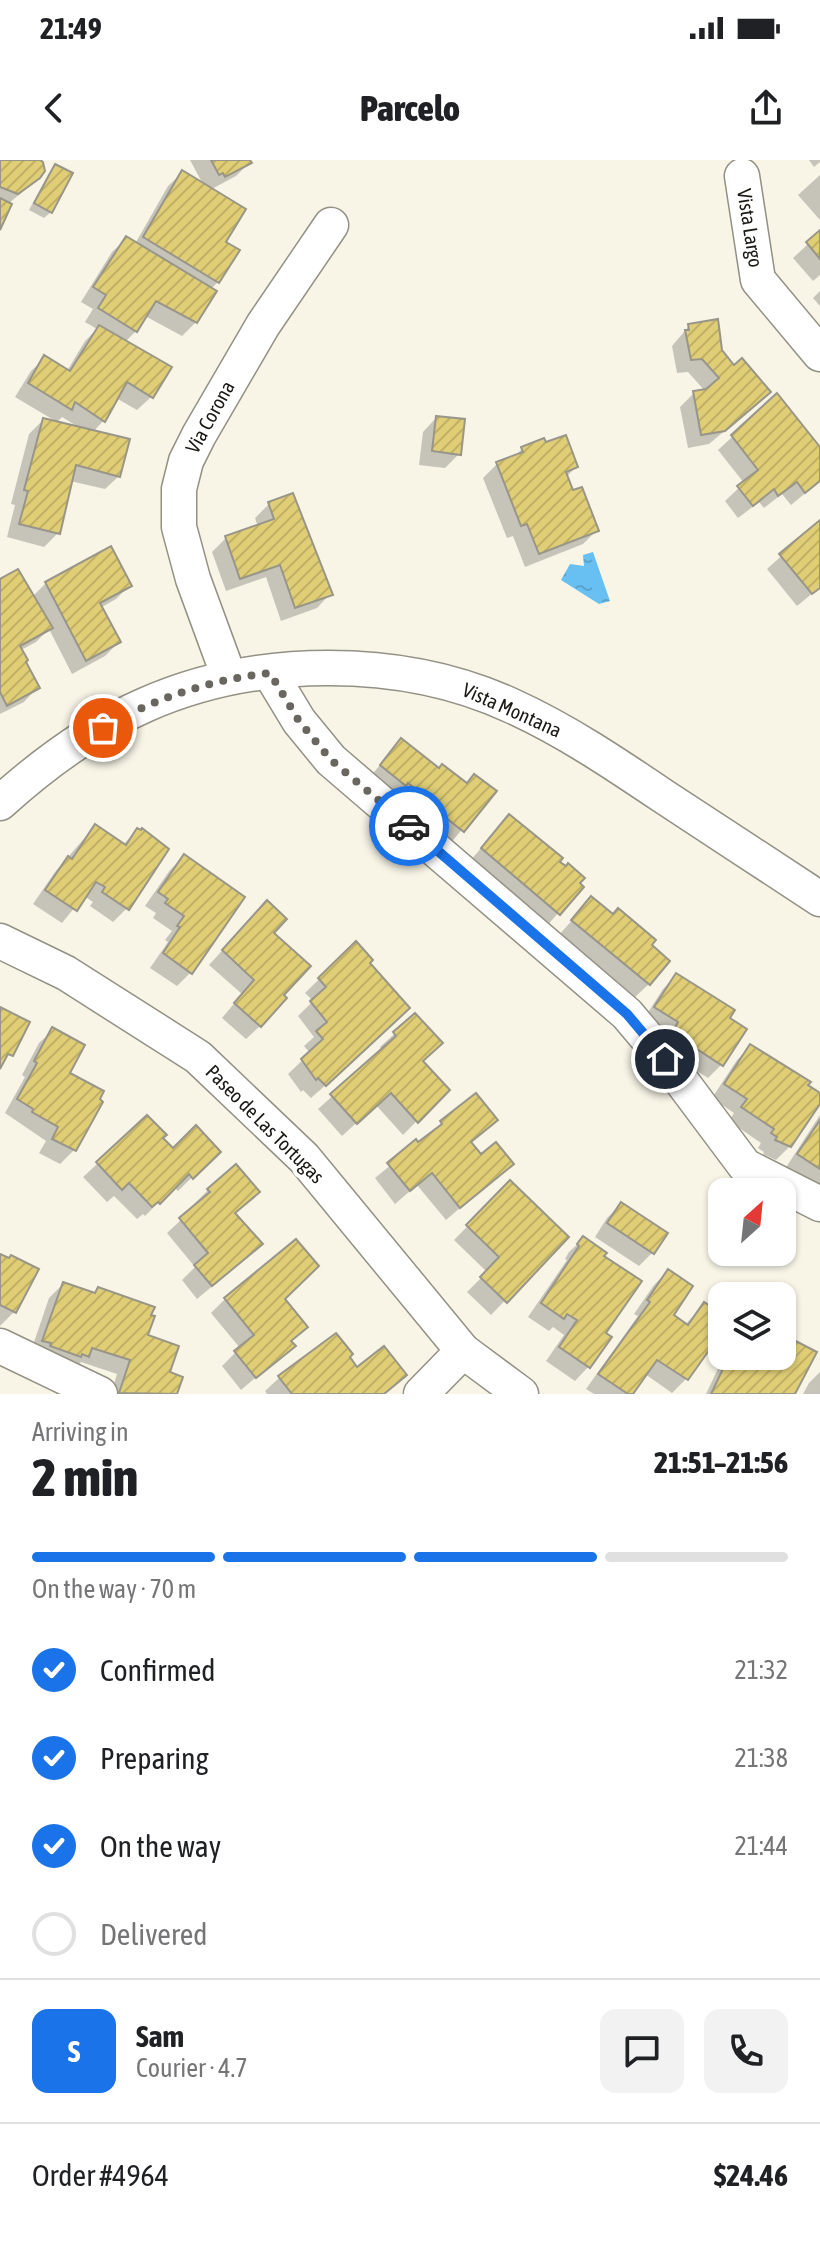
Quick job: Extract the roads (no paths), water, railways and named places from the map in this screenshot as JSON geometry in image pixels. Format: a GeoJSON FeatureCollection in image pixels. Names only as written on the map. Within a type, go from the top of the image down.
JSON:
{"type":"FeatureCollection","features":[{"type":"Feature","properties":{"kind":"street","name":"Vista Largo"},"geometry":{"type":"LineString","coordinates":[[742,176],[758,280],[820,354]]}},
{"type":"Feature","properties":{"kind":"street","name":"Via Corona"},"geometry":{"type":"LineString","coordinates":[[229,677],[193,579],[179,527],[179,489],[186,461],[247,353],[331,225]]}},
{"type":"Feature","properties":{"kind":"street","name":"Vista Montana"},"geometry":{"type":"LineString","coordinates":[[0,803],[33,773],[82,739],[144,705],[191,687],[229,677],[270,673],[324,669],[379,670],[449,683],[510,705],[606,758],[820,899]]}},
{"type":"Feature","properties":{"kind":"street"},"geometry":{"type":"LineString","coordinates":[[270,673],[299,721],[331,760],[627,1014],[665,1059],[745,1166],[820,1204]]}},
{"type":"Feature","properties":{"kind":"street","name":"Paseo de Las Tortugas"},"geometry":{"type":"LineString","coordinates":[[0,941],[66,973],[198,1057],[304,1158],[463,1351],[521,1394]]}},
{"type":"Feature","properties":{"kind":"street"},"geometry":{"type":"LineString","coordinates":[[0,1346],[100,1394]]}},
{"type":"Feature","properties":{"kind":"street"},"geometry":{"type":"LineString","coordinates":[[421,1394],[463,1351]]}},
{"type":"Feature","properties":{"kind":"water"},"geometry":{"type":"Polygon","coordinates":[[[593,552],[610,601],[599,604],[561,580],[570,564],[584,566],[583,555],[593,552]]]}}]}
